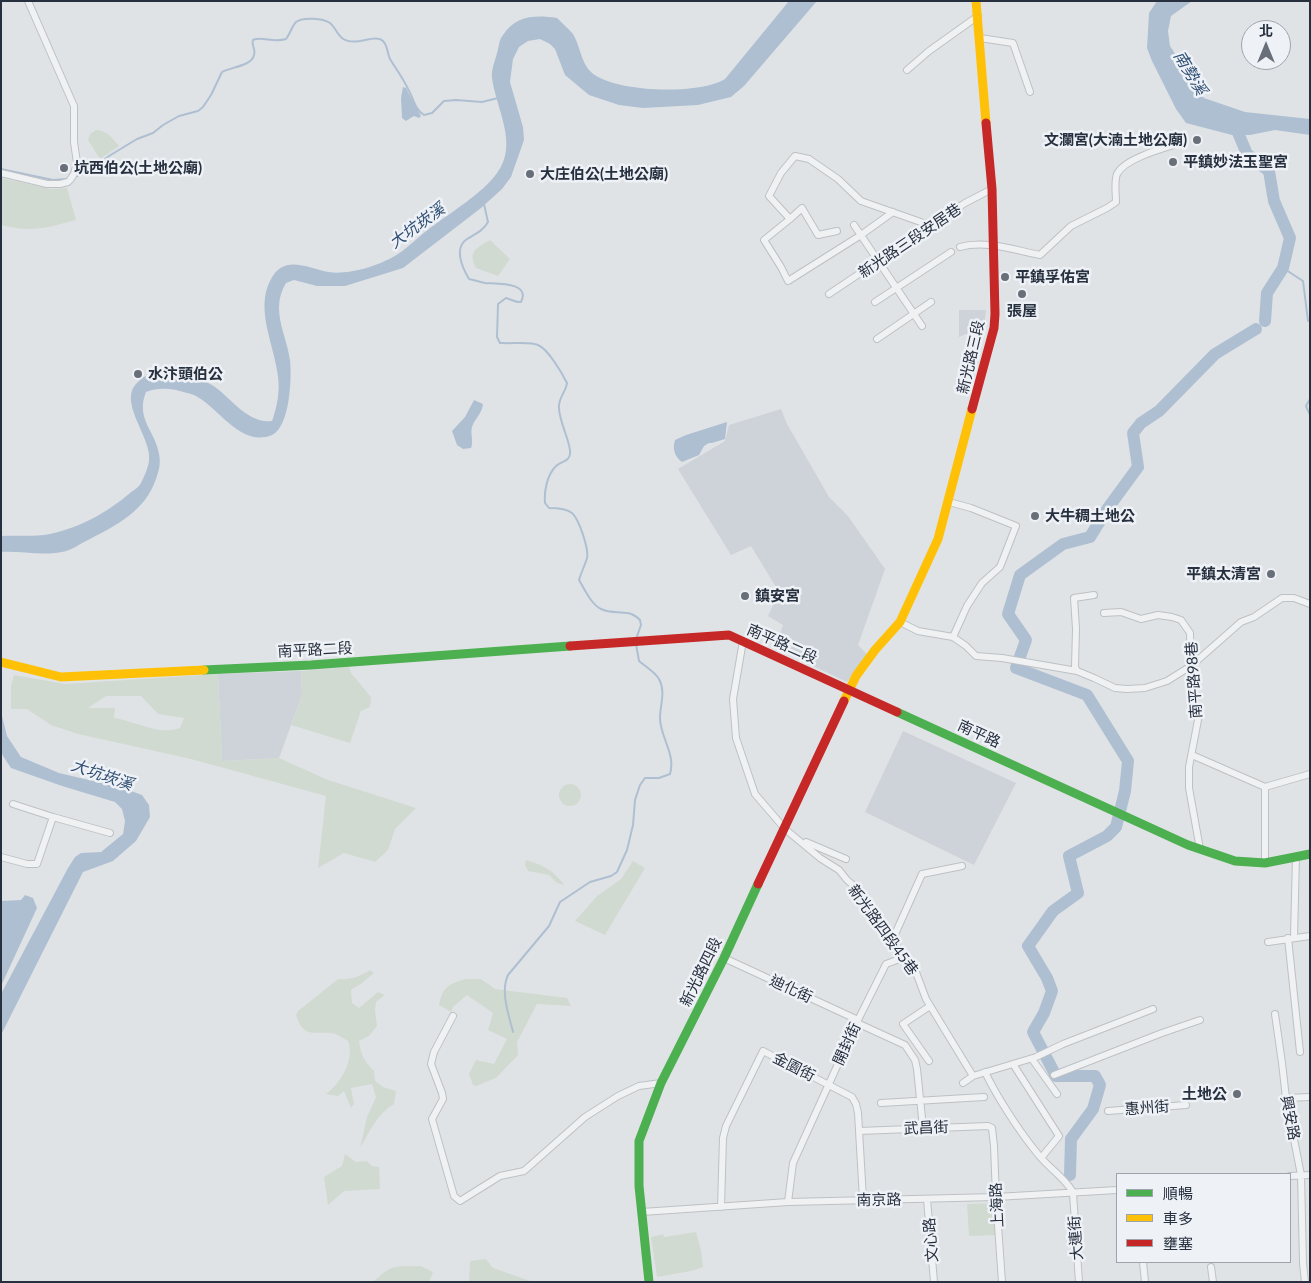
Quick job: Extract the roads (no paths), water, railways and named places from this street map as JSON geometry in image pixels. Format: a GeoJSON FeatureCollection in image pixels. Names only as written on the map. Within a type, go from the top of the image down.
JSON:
{"type":"FeatureCollection","features":[{"type":"Feature","properties":{"kind":"street"},"geometry":{"type":"LineString","coordinates":[[1,174],[47,184],[60,184],[68,182],[72,177],[76,163],[74,106],[28,1]]}},
{"type":"Feature","properties":{"kind":"street","name":"新光路三段"},"geometry":{"type":"LineString","coordinates":[[850,689],[856,676],[875,650],[900,622],[938,539],[994,328],[992,189],[976,1]]}},
{"type":"Feature","properties":{"kind":"street"},"geometry":{"type":"LineString","coordinates":[[907,70],[929,51],[978,16]]}},
{"type":"Feature","properties":{"kind":"street"},"geometry":{"type":"LineString","coordinates":[[980,38],[1014,43],[1030,92]]}},
{"type":"Feature","properties":{"kind":"street"},"geometry":{"type":"LineString","coordinates":[[960,247],[967,245],[993,245],[1040,255],[1071,226],[1116,202],[1118,173],[1136,158],[1176,144]]}},
{"type":"Feature","properties":{"kind":"street"},"geometry":{"type":"LineString","coordinates":[[790,219],[769,196],[781,173],[795,156],[809,159],[838,179],[861,201],[932,226]]}},
{"type":"Feature","properties":{"kind":"street","name":"新光路三段安居巷"},"geometry":{"type":"LineString","coordinates":[[829,294],[966,203],[992,189]]}},
{"type":"Feature","properties":{"kind":"street"},"geometry":{"type":"LineString","coordinates":[[837,231],[818,235],[802,208],[764,240],[788,281],[861,235],[893,212]]}},
{"type":"Feature","properties":{"kind":"street"},"geometry":{"type":"LineString","coordinates":[[854,225],[922,326]]}},
{"type":"Feature","properties":{"kind":"street"},"geometry":{"type":"LineString","coordinates":[[876,302],[951,252]]}},
{"type":"Feature","properties":{"kind":"street"},"geometry":{"type":"LineString","coordinates":[[877,339],[932,302]]}},
{"type":"Feature","properties":{"kind":"street"},"geometry":{"type":"LineString","coordinates":[[949,502],[971,508],[1016,526],[1000,567],[982,583],[967,606],[953,637]]}},
{"type":"Feature","properties":{"kind":"street"},"geometry":{"type":"LineString","coordinates":[[1077,671],[1075,667],[1076,628],[1074,598],[1094,595]]}},
{"type":"Feature","properties":{"kind":"street"},"geometry":{"type":"LineString","coordinates":[[900,622],[918,631],[953,637],[976,656],[1077,671],[1115,688],[1127,689],[1145,688],[1167,681],[1191,666],[1241,622],[1254,618],[1282,598],[1294,598],[1310,604]]}},
{"type":"Feature","properties":{"kind":"street","name":"南平路98巷"},"geometry":{"type":"LineString","coordinates":[[1104,613],[1121,612],[1140,619],[1158,615],[1180,620],[1190,633],[1194,703],[1198,712],[1198,720],[1189,767],[1189,788],[1200,849]]}},
{"type":"Feature","properties":{"kind":"street","name":"南平路二段"},"geometry":{"type":"LineString","coordinates":[[4,663],[61,677],[311,665],[729,635],[850,689]]}},
{"type":"Feature","properties":{"kind":"street","name":"新光路四段45巷"},"geometry":{"type":"LineString","coordinates":[[743,641],[732,699],[736,738],[754,794],[785,829],[820,858],[838,870],[853,885],[875,920],[914,967],[930,1006],[973,1076]]}},
{"type":"Feature","properties":{"kind":"street","name":"南平路"},"geometry":{"type":"LineString","coordinates":[[850,689],[1200,849]]}},
{"type":"Feature","properties":{"kind":"street","name":"新光路四段"},"geometry":{"type":"LineString","coordinates":[[649,1282],[639,1186],[639,1141],[661,1083],[724,958],[850,689]]}},
{"type":"Feature","properties":{"kind":"street"},"geometry":{"type":"LineString","coordinates":[[1192,755],[1265,787],[1310,774]]}},
{"type":"Feature","properties":{"kind":"street"},"geometry":{"type":"LineString","coordinates":[[1265,787],[1265,863]]}},
{"type":"Feature","properties":{"kind":"street"},"geometry":{"type":"LineString","coordinates":[[13,804],[110,833]]}},
{"type":"Feature","properties":{"kind":"street"},"geometry":{"type":"LineString","coordinates":[[1,857],[27,864],[37,864],[53,817]]}},
{"type":"Feature","properties":{"kind":"street"},"geometry":{"type":"LineString","coordinates":[[797,838],[846,860]]}},
{"type":"Feature","properties":{"kind":"street"},"geometry":{"type":"LineString","coordinates":[[1200,849],[1236,861],[1265,863],[1310,854]]}},
{"type":"Feature","properties":{"kind":"street"},"geometry":{"type":"LineString","coordinates":[[1296,857],[1291,937],[1300,1052]]}},
{"type":"Feature","properties":{"kind":"street"},"geometry":{"type":"LineString","coordinates":[[892,941],[922,874],[962,866]]}},
{"type":"Feature","properties":{"kind":"street"},"geometry":{"type":"LineString","coordinates":[[1268,942],[1291,937],[1310,936]]}},
{"type":"Feature","properties":{"kind":"street","name":"開封街"},"geometry":{"type":"LineString","coordinates":[[788,1202],[793,1163],[857,1021],[886,964],[905,957]]}},
{"type":"Feature","properties":{"kind":"street","name":"迪化街"},"geometry":{"type":"LineString","coordinates":[[724,958],[905,1045],[915,1060],[917,1069],[923,1128]]}},
{"type":"Feature","properties":{"kind":"street"},"geometry":{"type":"LineString","coordinates":[[929,1061],[903,1024],[930,1006]]}},
{"type":"Feature","properties":{"kind":"street"},"geometry":{"type":"LineString","coordinates":[[963,1083],[973,1076],[1034,1058],[1063,1044],[1153,1009]]}},
{"type":"Feature","properties":{"kind":"street","name":"興安路"},"geometry":{"type":"LineString","coordinates":[[1275,1014],[1286,1098],[1301,1175],[1305,1282]]}},
{"type":"Feature","properties":{"kind":"street"},"geometry":{"type":"LineString","coordinates":[[453,1016],[434,1052],[431,1064],[443,1099],[432,1119],[433,1128],[454,1196],[460,1201],[500,1176],[524,1171],[585,1117],[618,1096],[640,1086],[661,1083]]}},
{"type":"Feature","properties":{"kind":"street"},"geometry":{"type":"LineString","coordinates":[[1054,1075],[1200,1020]]}},
{"type":"Feature","properties":{"kind":"street","name":"金園街"},"geometry":{"type":"LineString","coordinates":[[721,1207],[723,1138],[726,1126],[763,1051],[852,1097],[856,1104],[859,1131],[863,1200]]}},
{"type":"Feature","properties":{"kind":"street"},"geometry":{"type":"LineString","coordinates":[[1034,1058],[1057,1094]]}},
{"type":"Feature","properties":{"kind":"street"},"geometry":{"type":"LineString","coordinates":[[1014,1064],[1059,1136],[1041,1158]]}},
{"type":"Feature","properties":{"kind":"street"},"geometry":{"type":"LineString","coordinates":[[985,1072],[992,1086],[1041,1158],[1070,1187],[1073,1193]]}},
{"type":"Feature","properties":{"kind":"street"},"geometry":{"type":"LineString","coordinates":[[881,1103],[984,1097]]}},
{"type":"Feature","properties":{"kind":"street"},"geometry":{"type":"LineString","coordinates":[[1286,1098],[1310,1097]]}},
{"type":"Feature","properties":{"kind":"street","name":"惠州街"},"geometry":{"type":"LineString","coordinates":[[1108,1111],[1186,1105]]}},
{"type":"Feature","properties":{"kind":"street","name":"武昌街"},"geometry":{"type":"LineString","coordinates":[[859,1131],[988,1126],[992,1128]]}},
{"type":"Feature","properties":{"kind":"street","name":"上海路"},"geometry":{"type":"LineString","coordinates":[[992,1128],[1002,1282]]}},
{"type":"Feature","properties":{"kind":"street"},"geometry":{"type":"LineString","coordinates":[[1291,1176],[1310,1175]]}},
{"type":"Feature","properties":{"kind":"street","name":"南京路"},"geometry":{"type":"LineString","coordinates":[[642,1212],[788,1202],[996,1197],[1116,1190]]}},
{"type":"Feature","properties":{"kind":"street","name":"大連街"},"geometry":{"type":"LineString","coordinates":[[1073,1193],[1079,1282]]}},
{"type":"Feature","properties":{"kind":"street","name":"文心路"},"geometry":{"type":"LineString","coordinates":[[928,1199],[934,1282]]}},
{"type":"Feature","properties":{"kind":"street"},"geometry":{"type":"LineString","coordinates":[[1144,1263],[1145,1282]]}},
{"type":"Feature","properties":{"kind":"street"},"geometry":{"type":"LineString","coordinates":[[1211,1267],[1213,1282]]}},
{"type":"Feature","properties":{"kind":"water"},"geometry":{"type":"Polygon","coordinates":[[[789,1],[817,1],[744,86],[731,97],[698,105],[643,108],[619,105],[589,95],[565,75],[555,49],[550,44],[540,39],[528,41],[519,47],[513,59],[510,82],[523,127],[524,140],[511,177],[502,189],[481,208],[403,268],[345,286],[317,286],[294,280],[286,283],[281,293],[279,312],[290,360],[291,378],[286,412],[278,430],[272,435],[260,438],[250,436],[230,424],[194,395],[168,389],[146,392],[143,402],[144,418],[157,446],[160,464],[157,476],[145,500],[129,516],[72,549],[47,554],[1,552],[1,536],[44,535],[72,528],[103,513],[139,486],[148,467],[149,452],[131,400],[132,391],[145,376],[180,374],[197,378],[219,390],[247,414],[263,421],[272,421],[277,405],[279,388],[264,304],[266,292],[275,272],[282,267],[296,264],[337,273],[377,265],[402,251],[475,195],[491,180],[503,162],[506,150],[504,126],[494,90],[492,72],[501,39],[508,28],[514,23],[534,17],[557,18],[573,34],[588,68],[602,79],[637,88],[697,88],[725,79],[789,1]]]}},
{"type":"Feature","properties":{"kind":"water"},"geometry":{"type":"Polygon","coordinates":[[[1157,1],[1192,1],[1171,16],[1168,31],[1170,46],[1204,98],[1245,112],[1310,119],[1310,135],[1275,130],[1250,135],[1232,135],[1186,123],[1176,109],[1147,48],[1149,13],[1157,1]]]}},
{"type":"Feature","properties":{"kind":"water"},"geometry":{"type":"Polygon","coordinates":[[[403,87],[406,88],[421,116],[419,118],[414,116],[406,121],[402,118],[401,98],[403,87]]]}},
{"type":"Feature","properties":{"kind":"water"},"geometry":{"type":"Polygon","coordinates":[[[474,400],[483,404],[472,427],[471,448],[463,449],[457,445],[452,431],[465,417],[474,400]]]}},
{"type":"Feature","properties":{"kind":"water"},"geometry":{"type":"Polygon","coordinates":[[[727,422],[725,439],[709,443],[704,446],[699,455],[682,462],[678,458],[674,450],[675,440],[727,422]]]}},
{"type":"Feature","properties":{"kind":"water"},"geometry":{"type":"Polygon","coordinates":[[[1,712],[7,736],[21,757],[59,773],[123,788],[142,795],[149,805],[150,817],[136,841],[113,861],[83,872],[1,1035],[1,994],[68,868],[75,857],[81,853],[101,852],[123,834],[125,821],[122,809],[115,802],[11,768],[1,750],[1,712]]]}},
{"type":"Feature","properties":{"kind":"water"},"geometry":{"type":"Polygon","coordinates":[[[25,895],[33,898],[37,908],[1,986],[1,901],[21,900],[25,895]]]}},
{"type":"Feature","properties":{"kind":"waterway"},"geometry":{"type":"LineString","coordinates":[[74,177],[87,173],[109,156],[137,139],[153,133],[179,116],[198,111],[211,95],[222,72],[245,64],[252,59],[254,53],[253,40],[286,39],[296,22],[303,19],[327,21],[347,41],[375,39],[383,41],[390,59],[410,92],[416,107],[424,115],[432,113],[444,101],[482,102],[498,98]]}},
{"type":"Feature","properties":{"kind":"waterway"},"geometry":{"type":"LineString","coordinates":[[1236,119],[1236,128],[1247,154],[1269,171],[1274,201],[1290,238],[1283,268],[1267,293],[1265,321]]}},
{"type":"Feature","properties":{"kind":"waterway"},"geometry":{"type":"LineString","coordinates":[[1,169],[53,180],[67,179]]}},
{"type":"Feature","properties":{"kind":"waterway"},"geometry":{"type":"LineString","coordinates":[[484,204],[488,222],[481,230],[467,239],[461,248],[460,259],[464,270],[469,279],[485,283],[511,285],[521,291],[523,295],[521,302],[506,298],[498,304],[497,337],[500,343],[530,343],[542,347],[562,373],[567,383],[559,408],[570,454],[568,459],[556,466],[550,474],[545,493],[545,503],[549,508],[567,510],[575,516],[583,534],[587,554],[579,580],[597,607],[606,611],[630,614],[640,620],[641,625],[636,639]]}},
{"type":"Feature","properties":{"kind":"waterway"},"geometry":{"type":"LineString","coordinates":[[1283,268],[1303,281],[1308,321]]}},
{"type":"Feature","properties":{"kind":"waterway"},"geometry":{"type":"LineString","coordinates":[[1070,1175],[1071,1139],[1093,1109],[1100,1085],[1095,1076],[1056,1076],[1033,1032],[1044,1013],[1052,991],[1047,978],[1028,946],[1053,911],[1078,893],[1069,856],[1107,836],[1116,827],[1125,791],[1128,761],[1087,695],[1016,668],[1026,640],[1008,614],[1020,575],[1063,544],[1090,537],[1108,508],[1138,467],[1133,433],[1141,423],[1159,411],[1215,354],[1256,329]]}},
{"type":"Feature","properties":{"kind":"waterway"},"geometry":{"type":"LineString","coordinates":[[1310,399],[1306,406],[1310,415]]}},
{"type":"Feature","properties":{"kind":"waterway"},"geometry":{"type":"LineString","coordinates":[[513,1032],[505,996],[508,975],[549,926],[560,902],[590,882],[611,876],[617,872],[627,850],[633,825],[635,800],[640,785],[645,778],[659,778],[670,774],[671,759],[662,732],[660,718],[661,684],[655,674],[639,661],[636,644]]}},
{"type":"Feature","properties":{"kind":"place","name":"文瀾宮(大湳土地公廟)"},"geometry":{"type":"Point","coordinates":[1197,140]}},
{"type":"Feature","properties":{"kind":"place","name":"平鎮妙法玉聖宮"},"geometry":{"type":"Point","coordinates":[1173,162]}},
{"type":"Feature","properties":{"kind":"place","name":"坑西伯公(土地公廟)"},"geometry":{"type":"Point","coordinates":[64,168]}},
{"type":"Feature","properties":{"kind":"place","name":"大庄伯公(土地公廟)"},"geometry":{"type":"Point","coordinates":[530,174]}},
{"type":"Feature","properties":{"kind":"place","name":"平鎮孚佑宮"},"geometry":{"type":"Point","coordinates":[1005,277]}},
{"type":"Feature","properties":{"kind":"place","name":"張屋"},"geometry":{"type":"Point","coordinates":[1022,294]}},
{"type":"Feature","properties":{"kind":"place","name":"水汴頭伯公"},"geometry":{"type":"Point","coordinates":[138,374]}},
{"type":"Feature","properties":{"kind":"place","name":"大牛稠土地公"},"geometry":{"type":"Point","coordinates":[1035,516]}},
{"type":"Feature","properties":{"kind":"place","name":"平鎮太清宮"},"geometry":{"type":"Point","coordinates":[1271,574]}},
{"type":"Feature","properties":{"kind":"place","name":"鎮安宮"},"geometry":{"type":"Point","coordinates":[745,596]}},
{"type":"Feature","properties":{"kind":"place","name":"土地公"},"geometry":{"type":"Point","coordinates":[1237,1094]}},
{"type":"Feature","properties":{"kind":"water label","name":"南勢溪"},"geometry":{"type":"Point","coordinates":[1190,73]}},
{"type":"Feature","properties":{"kind":"water label","name":"大坑崁溪"},"geometry":{"type":"Point","coordinates":[417,226]}},
{"type":"Feature","properties":{"kind":"water label","name":"大坑崁溪"},"geometry":{"type":"Point","coordinates":[102,775]}}]}
